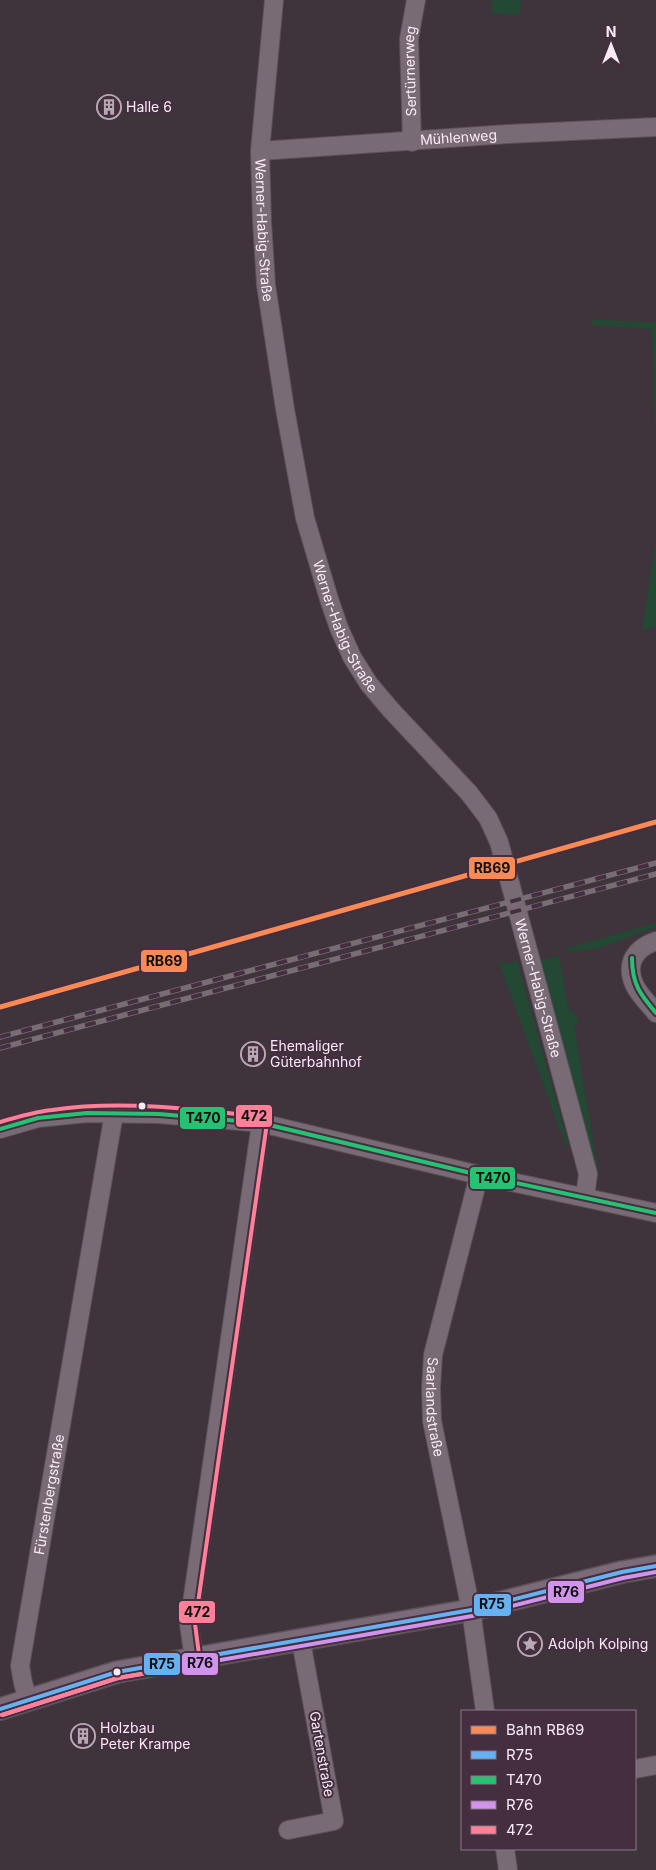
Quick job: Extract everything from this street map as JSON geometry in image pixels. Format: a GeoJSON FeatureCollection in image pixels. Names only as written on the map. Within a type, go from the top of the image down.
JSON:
{"type":"FeatureCollection","features":[{"type":"Feature","properties":{"kind":"main road"},"geometry":{"type":"LineString","coordinates":[[0,1710],[28,1699],[117,1672],[471,1610],[622,1572],[656,1566]]}},
{"type":"Feature","properties":{"kind":"street","name":"Werner-Habig-Straße"},"geometry":{"type":"LineString","coordinates":[[274,0],[260,151],[262,222],[268,298],[285,409],[306,518],[329,599],[352,657],[369,684],[391,710],[469,793],[488,818],[499,842],[588,1174],[585,1197]]}},
{"type":"Feature","properties":{"kind":"street","name":"Sertürnerweg"},"geometry":{"type":"LineString","coordinates":[[412,142],[409,39],[416,0]]}},
{"type":"Feature","properties":{"kind":"street","name":"Mühlenweg"},"geometry":{"type":"LineString","coordinates":[[260,151],[508,134],[656,127]]}},
{"type":"Feature","properties":{"kind":"street"},"geometry":{"type":"LineString","coordinates":[[656,941],[642,946],[632,958],[634,985],[656,1013]]}},
{"type":"Feature","properties":{"kind":"street"},"geometry":{"type":"LineString","coordinates":[[0,1129],[38,1118],[59,1115],[114,1113],[159,1114],[261,1123],[479,1175],[656,1213]]}},
{"type":"Feature","properties":{"kind":"street","name":"Fürstenbergstraße"},"geometry":{"type":"LineString","coordinates":[[28,1699],[20,1666],[114,1113]]}},
{"type":"Feature","properties":{"kind":"street"},"geometry":{"type":"LineString","coordinates":[[194,1659],[189,1624],[261,1123]]}},
{"type":"Feature","properties":{"kind":"street","name":"Saarlandstraße"},"geometry":{"type":"LineString","coordinates":[[479,1175],[433,1355],[430,1388],[432,1421],[471,1610],[485,1710]]}},
{"type":"Feature","properties":{"kind":"street","name":"Gartenstraße"},"geometry":{"type":"LineString","coordinates":[[288,1830],[334,1822],[302,1641]]}},
{"type":"Feature","properties":{"kind":"street"},"geometry":{"type":"LineString","coordinates":[[636,1769],[656,1765]]}},
{"type":"Feature","properties":{"kind":"street"},"geometry":{"type":"LineString","coordinates":[[505,1850],[508,1870]]}},
{"type":"Feature","properties":{"kind":"green space"},"geometry":{"type":"Polygon","coordinates":[[[492,0],[521,0],[520,15],[491,13],[492,0]]]}},
{"type":"Feature","properties":{"kind":"green space"},"geometry":{"type":"Polygon","coordinates":[[[591,319],[656,323],[656,454],[652,329],[591,325],[591,319]]]}},
{"type":"Feature","properties":{"kind":"green space"},"geometry":{"type":"Polygon","coordinates":[[[656,539],[656,627],[642,631],[656,539]]]}},
{"type":"Feature","properties":{"kind":"green space"},"geometry":{"type":"Polygon","coordinates":[[[656,923],[656,927],[597,949],[564,951],[564,949],[656,923]]]}},
{"type":"Feature","properties":{"kind":"green space"},"geometry":{"type":"Polygon","coordinates":[[[559,956],[568,1006],[579,1021],[574,1026],[599,1177],[596,1173],[541,960],[559,956]]]}},
{"type":"Feature","properties":{"kind":"green space"},"geometry":{"type":"Polygon","coordinates":[[[498,960],[506,964],[517,961],[569,1146],[565,1144],[498,960]]]}},
{"type":"Feature","properties":{"kind":"railway"},"geometry":{"type":"LineString","coordinates":[[0,1037],[656,863]]}},
{"type":"Feature","properties":{"kind":"railway"},"geometry":{"type":"LineString","coordinates":[[0,1048],[656,874]]}},
{"type":"Feature","properties":{"kind":"rail line","name":"RB69"},"geometry":{"type":"LineString","coordinates":[[0,1007],[656,822]]}},
{"type":"Feature","properties":{"kind":"transit line","name":"T470"},"geometry":{"type":"LineString","coordinates":[[632,958],[635,982],[656,1013]]}},
{"type":"Feature","properties":{"kind":"transit line","name":"472"},"geometry":{"type":"LineString","coordinates":[[0,1122],[32,1113],[52,1110],[78,1107],[131,1106],[262,1117],[266,1119],[267,1123],[195,1624],[200,1662],[195,1665],[118,1678],[2,1715]]}},
{"type":"Feature","properties":{"kind":"transit line","name":"T470"},"geometry":{"type":"LineString","coordinates":[[0,1129],[38,1118],[87,1113],[159,1114],[261,1123],[479,1175],[656,1213]]}},
{"type":"Feature","properties":{"kind":"transit line","name":"R75"},"geometry":{"type":"LineString","coordinates":[[0,1709],[117,1672],[471,1610],[622,1572],[656,1566]]}},
{"type":"Feature","properties":{"kind":"transit line","name":"R76"},"geometry":{"type":"LineString","coordinates":[[2,1715],[118,1678],[472,1616],[623,1578],[656,1572]]}},
{"type":"Feature","properties":{"kind":"place","name":"Halle 6"},"geometry":{"type":"Point","coordinates":[109,107]}},
{"type":"Feature","properties":{"kind":"place","name":"Ehemaliger Güterbahnhof"},"geometry":{"type":"Point","coordinates":[253,1054]}},
{"type":"Feature","properties":{"kind":"place","name":"Adolph Kolping"},"geometry":{"type":"Point","coordinates":[530,1644]}},
{"type":"Feature","properties":{"kind":"place","name":"Holzbau Peter Krampe"},"geometry":{"type":"Point","coordinates":[83,1736]}}]}
